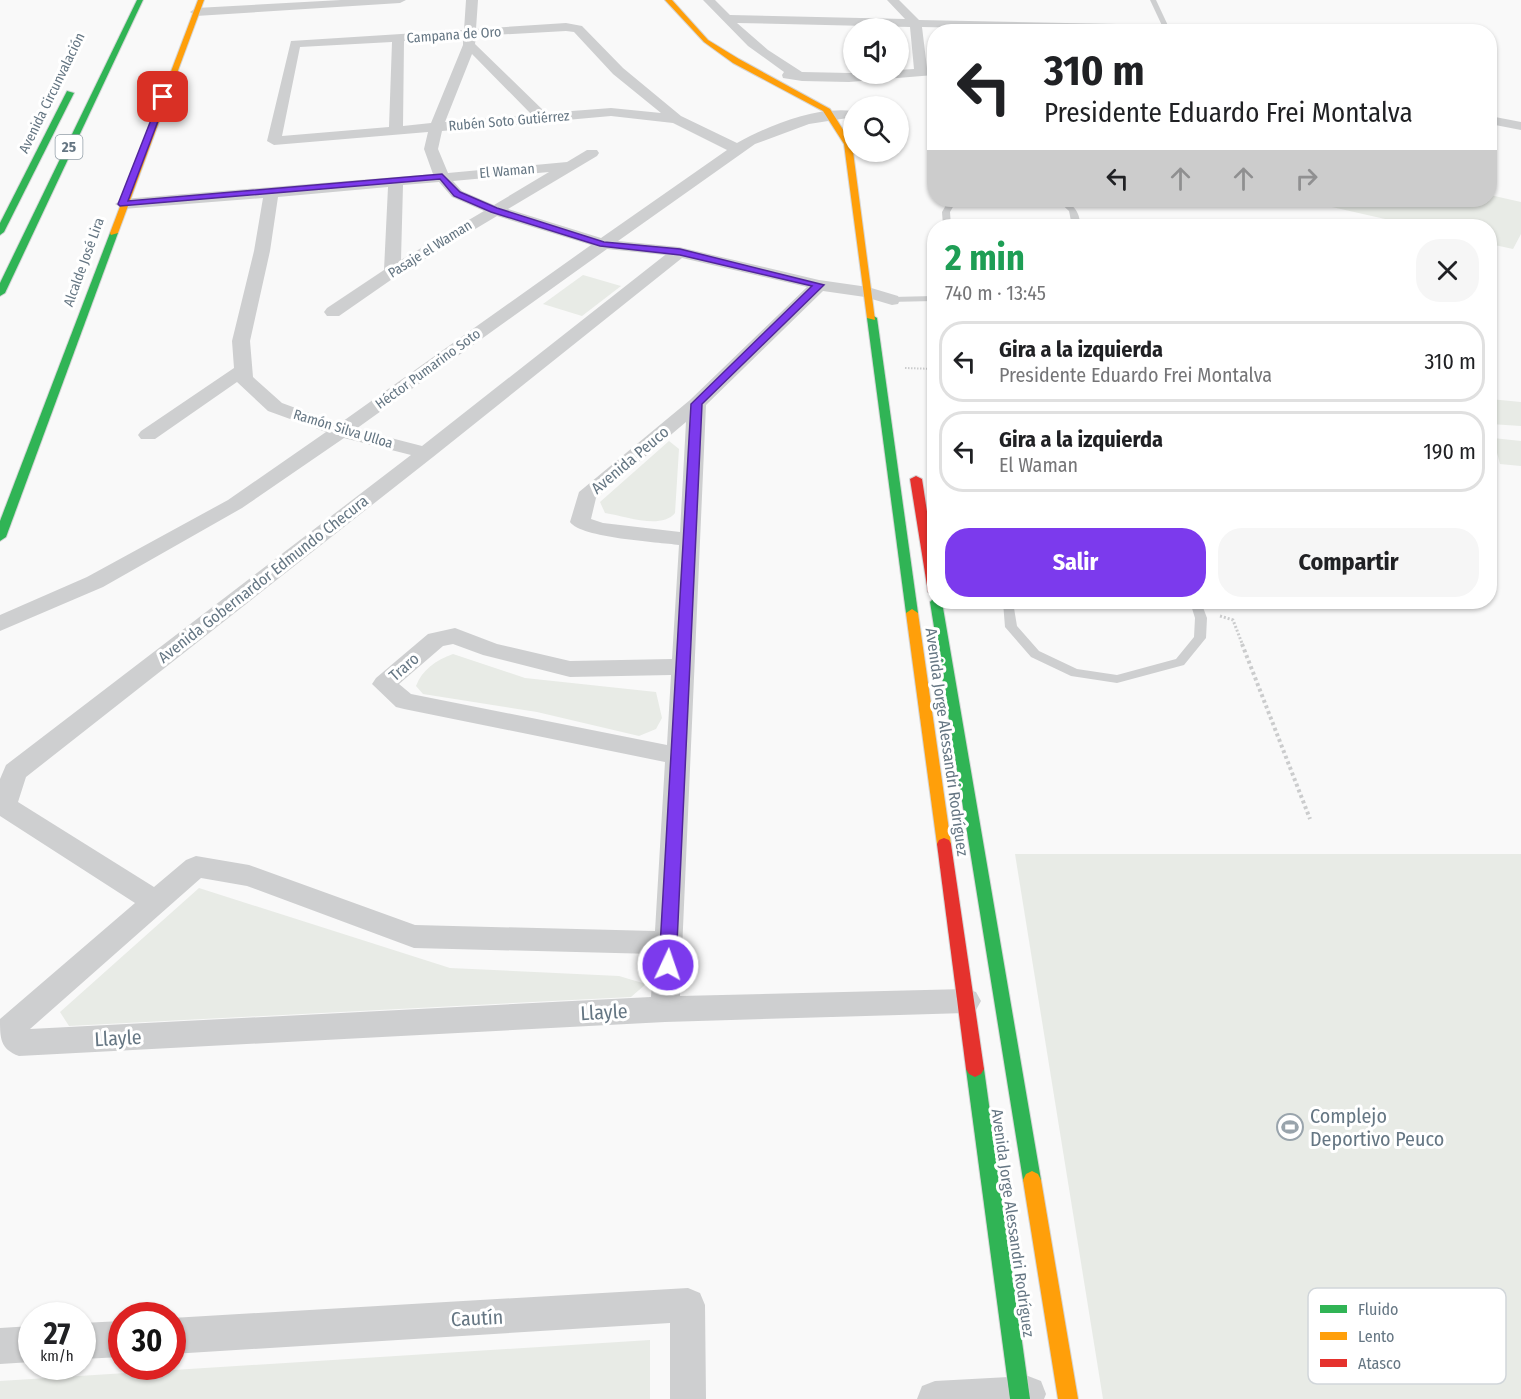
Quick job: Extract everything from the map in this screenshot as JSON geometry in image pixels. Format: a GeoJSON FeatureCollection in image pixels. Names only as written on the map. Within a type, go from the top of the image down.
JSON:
{"type":"FeatureCollection","features":[{"type":"Feature","properties":{"kind":"main road","name":"25"},"geometry":{"type":"LineString","coordinates":[[0,293],[140,0]]}},
{"type":"Feature","properties":{"kind":"main road","name":"Avenida Jorge Alessandri Rodríguez"},"geometry":{"type":"LineString","coordinates":[[668,0],[706,40],[736,61],[826,109],[848,144],[894,479],[1067,1395]]}},
{"type":"Feature","properties":{"kind":"main road"},"geometry":{"type":"LineString","coordinates":[[684,0],[722,38],[743,52],[843,106]]}},
{"type":"Feature","properties":{"kind":"main road","name":"Alcalde José Lira"},"geometry":{"type":"LineString","coordinates":[[0,537],[198,6]]}},
{"type":"Feature","properties":{"kind":"main road","name":"Avenida Circunvalación"},"geometry":{"type":"LineString","coordinates":[[0,232],[75,83]]}},
{"type":"Feature","properties":{"kind":"main road"},"geometry":{"type":"LineString","coordinates":[[915,472],[927,548]]}},
{"type":"Feature","properties":{"kind":"main road","name":"Avenida Jorge Alessandri Rodríguez"},"geometry":{"type":"LineString","coordinates":[[936,609],[945,745],[954,804],[966,1001],[1020,1397]]}},
{"type":"Feature","properties":{"kind":"street"},"geometry":{"type":"LineString","coordinates":[[198,6],[400,0]]}},
{"type":"Feature","properties":{"kind":"street"},"geometry":{"type":"LineString","coordinates":[[472,0],[469,39],[436,128],[431,148],[442,177],[457,194],[494,210],[603,244],[680,252],[819,285],[868,292],[892,300]]}},
{"type":"Feature","properties":{"kind":"street"},"geometry":{"type":"LineString","coordinates":[[709,0],[764,53],[802,77]]}},
{"type":"Feature","properties":{"kind":"street"},"geometry":{"type":"LineString","coordinates":[[893,0],[916,24],[927,68]]}},
{"type":"Feature","properties":{"kind":"street"},"geometry":{"type":"LineString","coordinates":[[727,19],[927,24]]}},
{"type":"Feature","properties":{"kind":"street","name":"Campana de Oro"},"geometry":{"type":"LineString","coordinates":[[274,141],[295,44],[398,39],[469,39],[566,27],[578,29],[618,71],[676,119]]}},
{"type":"Feature","properties":{"kind":"street"},"geometry":{"type":"LineString","coordinates":[[396,132],[398,39]]}},
{"type":"Feature","properties":{"kind":"street"},"geometry":{"type":"LineString","coordinates":[[469,39],[541,116]]}},
{"type":"Feature","properties":{"kind":"street"},"geometry":{"type":"LineString","coordinates":[[788,75],[849,78],[927,72]]}},
{"type":"Feature","properties":{"kind":"street","name":"Rubén Soto Gutiérrez"},"geometry":{"type":"LineString","coordinates":[[274,141],[396,132],[541,116],[611,112],[676,119],[737,149]]}},
{"type":"Feature","properties":{"kind":"street","name":"Héctor Pumarino Soto"},"geometry":{"type":"LineString","coordinates":[[0,624],[95,582],[235,504],[737,149],[761,135],[830,115],[843,116]]}},
{"type":"Feature","properties":{"kind":"street"},"geometry":{"type":"LineString","coordinates":[[1497,121],[1521,126]]}},
{"type":"Feature","properties":{"kind":"street","name":"Pasaje el Waman"},"geometry":{"type":"LineString","coordinates":[[333,312],[392,272],[592,153]]}},
{"type":"Feature","properties":{"kind":"street","name":"El Waman"},"geometry":{"type":"LineString","coordinates":[[123,204],[569,166]]}},
{"type":"Feature","properties":{"kind":"street"},"geometry":{"type":"LineString","coordinates":[[392,272],[396,182]]}},
{"type":"Feature","properties":{"kind":"street"},"geometry":{"type":"LineString","coordinates":[[148,435],[243,370],[241,341],[262,251],[271,193]]}},
{"type":"Feature","properties":{"kind":"street","name":"Avenida Gobernardor Edmundo Checura"},"geometry":{"type":"LineString","coordinates":[[155,902],[4,806],[15,772],[426,453],[680,252]]}},
{"type":"Feature","properties":{"kind":"street","name":"Avenida Peuco"},"geometry":{"type":"LineString","coordinates":[[690,540],[600,529],[580,522],[586,496],[697,404],[819,285]]}},
{"type":"Feature","properties":{"kind":"street","name":"Ramón Silva Ulloa"},"geometry":{"type":"LineString","coordinates":[[243,370],[244,379],[275,407],[341,431],[426,453]]}},
{"type":"Feature","properties":{"kind":"street","name":"Avenida Peuco"},"geometry":{"type":"LineString","coordinates":[[665,1009],[697,404]]}},
{"type":"Feature","properties":{"kind":"street","name":"Traro"},"geometry":{"type":"LineString","coordinates":[[679,756],[404,701],[384,684],[436,639],[455,636],[491,650],[570,669],[684,667]]}},
{"type":"Feature","properties":{"kind":"street","name":"Llayle"},"geometry":{"type":"LineString","coordinates":[[669,943],[414,936],[249,876],[196,867],[9,1029],[19,1044],[665,1009],[966,1001]]}},
{"type":"Feature","properties":{"kind":"street","name":"Cautín"},"geometry":{"type":"LineString","coordinates":[[186,1335],[688,1305],[688,1399]]}},
{"type":"Feature","properties":{"kind":"street"},"geometry":{"type":"LineString","coordinates":[[0,1346],[18,1345]]}},
{"type":"Feature","properties":{"kind":"street"},"geometry":{"type":"LineString","coordinates":[[935,1399],[1067,1395]]}},
{"type":"Feature","properties":{"kind":"lane"},"geometry":{"type":"LineString","coordinates":[[1153,0],[1164,24]]}},
{"type":"Feature","properties":{"kind":"lane"},"geometry":{"type":"LineString","coordinates":[[892,300],[927,298]]}},
{"type":"Feature","properties":{"kind":"lane"},"geometry":{"type":"LineString","coordinates":[[894,479],[915,472]]}},
{"type":"Feature","properties":{"kind":"lane"},"geometry":{"type":"LineString","coordinates":[[1009,609],[1011,627],[1035,654],[1075,673],[1117,679],[1179,662],[1200,638],[1201,618],[1198,609]]}},
{"type":"Feature","properties":{"kind":"path"},"geometry":{"type":"LineString","coordinates":[[901,368],[927,369]]}},
{"type":"Feature","properties":{"kind":"path"},"geometry":{"type":"LineString","coordinates":[[1208,609],[1233,620],[1310,819]]}},
{"type":"Feature","properties":{"kind":"shaded area"},"geometry":{"type":"Polygon","coordinates":[[[1497,197],[1521,202],[1521,234],[1513,249],[1497,246],[1497,219],[1385,219],[1332,207],[1497,207],[1497,197]]]}},
{"type":"Feature","properties":{"kind":"shaded area"},"geometry":{"type":"Polygon","coordinates":[[[583,275],[621,286],[582,316],[543,304],[583,275]]]}},
{"type":"Feature","properties":{"kind":"shaded area"},"geometry":{"type":"Polygon","coordinates":[[[1497,400],[1521,402],[1521,426],[1497,424],[1497,400]]]}},
{"type":"Feature","properties":{"kind":"shaded area"},"geometry":{"type":"Polygon","coordinates":[[[1497,438],[1521,441],[1521,466],[1500,464],[1497,438]]]}},
{"type":"Feature","properties":{"kind":"shaded area"},"geometry":{"type":"Polygon","coordinates":[[[669,441],[679,449],[675,513],[661,521],[652,521],[605,513],[600,502],[669,441]]]}},
{"type":"Feature","properties":{"kind":"shaded area"},"geometry":{"type":"Polygon","coordinates":[[[453,654],[525,678],[656,692],[662,718],[656,729],[639,736],[537,712],[423,694],[416,686],[422,675],[435,663],[453,654]]]}},
{"type":"Feature","properties":{"kind":"shaded area","name":"Complejo Deportivo Peuco"},"geometry":{"type":"Polygon","coordinates":[[[1015,854],[1521,854],[1521,1399],[1103,1399],[1015,854]]]}},
{"type":"Feature","properties":{"kind":"shaded area"},"geometry":{"type":"Polygon","coordinates":[[[199,888],[450,968],[619,976],[646,984],[631,997],[69,1026],[60,1012],[199,888]]]}},
{"type":"Feature","properties":{"kind":"shaded area"},"geometry":{"type":"Polygon","coordinates":[[[650,1340],[650,1399],[0,1399],[0,1381],[96,1380],[96,1375],[108,1374],[108,1380],[186,1380],[186,1369],[650,1340]]]}},
{"type":"Feature","properties":{"kind":"traffic: fast"},"geometry":{"type":"LineString","coordinates":[[0,293],[140,0]]}},
{"type":"Feature","properties":{"kind":"traffic: fast"},"geometry":{"type":"LineString","coordinates":[[0,232],[70,93]]}},
{"type":"Feature","properties":{"kind":"traffic: fast"},"geometry":{"type":"LineString","coordinates":[[0,537],[114,233]]}},
{"type":"Feature","properties":{"kind":"traffic: fast"},"geometry":{"type":"LineString","coordinates":[[872,318],[912,613]]}},
{"type":"Feature","properties":{"kind":"traffic: fast"},"geometry":{"type":"LineString","coordinates":[[937,609],[1032,1180]]}},
{"type":"Feature","properties":{"kind":"traffic: fast"},"geometry":{"type":"LineString","coordinates":[[975,1069],[1020,1399]]}},
{"type":"Feature","properties":{"kind":"traffic: slow"},"geometry":{"type":"LineString","coordinates":[[114,233],[201,0]]}},
{"type":"Feature","properties":{"kind":"traffic: slow"},"geometry":{"type":"LineString","coordinates":[[668,0],[706,41],[736,61],[826,109],[848,144],[872,318]]}},
{"type":"Feature","properties":{"kind":"traffic: slow"},"geometry":{"type":"LineString","coordinates":[[912,613],[944,844]]}},
{"type":"Feature","properties":{"kind":"traffic: slow"},"geometry":{"type":"LineString","coordinates":[[1032,1180],[1068,1399]]}},
{"type":"Feature","properties":{"kind":"traffic: jam"},"geometry":{"type":"LineString","coordinates":[[916,479],[927,548]]}},
{"type":"Feature","properties":{"kind":"traffic: jam"},"geometry":{"type":"LineString","coordinates":[[944,844],[975,1069]]}},
{"type":"Feature","properties":{"kind":"place","name":"Complejo Deportivo Peuco"},"geometry":{"type":"Point","coordinates":[1290,1127]}},
{"type":"Feature","properties":{"kind":"route"},"geometry":{"type":"LineString","coordinates":[[163,97],[123,204],[442,177],[457,194],[494,210],[603,244],[680,252],[819,285],[697,404],[668,965]]}}]}
